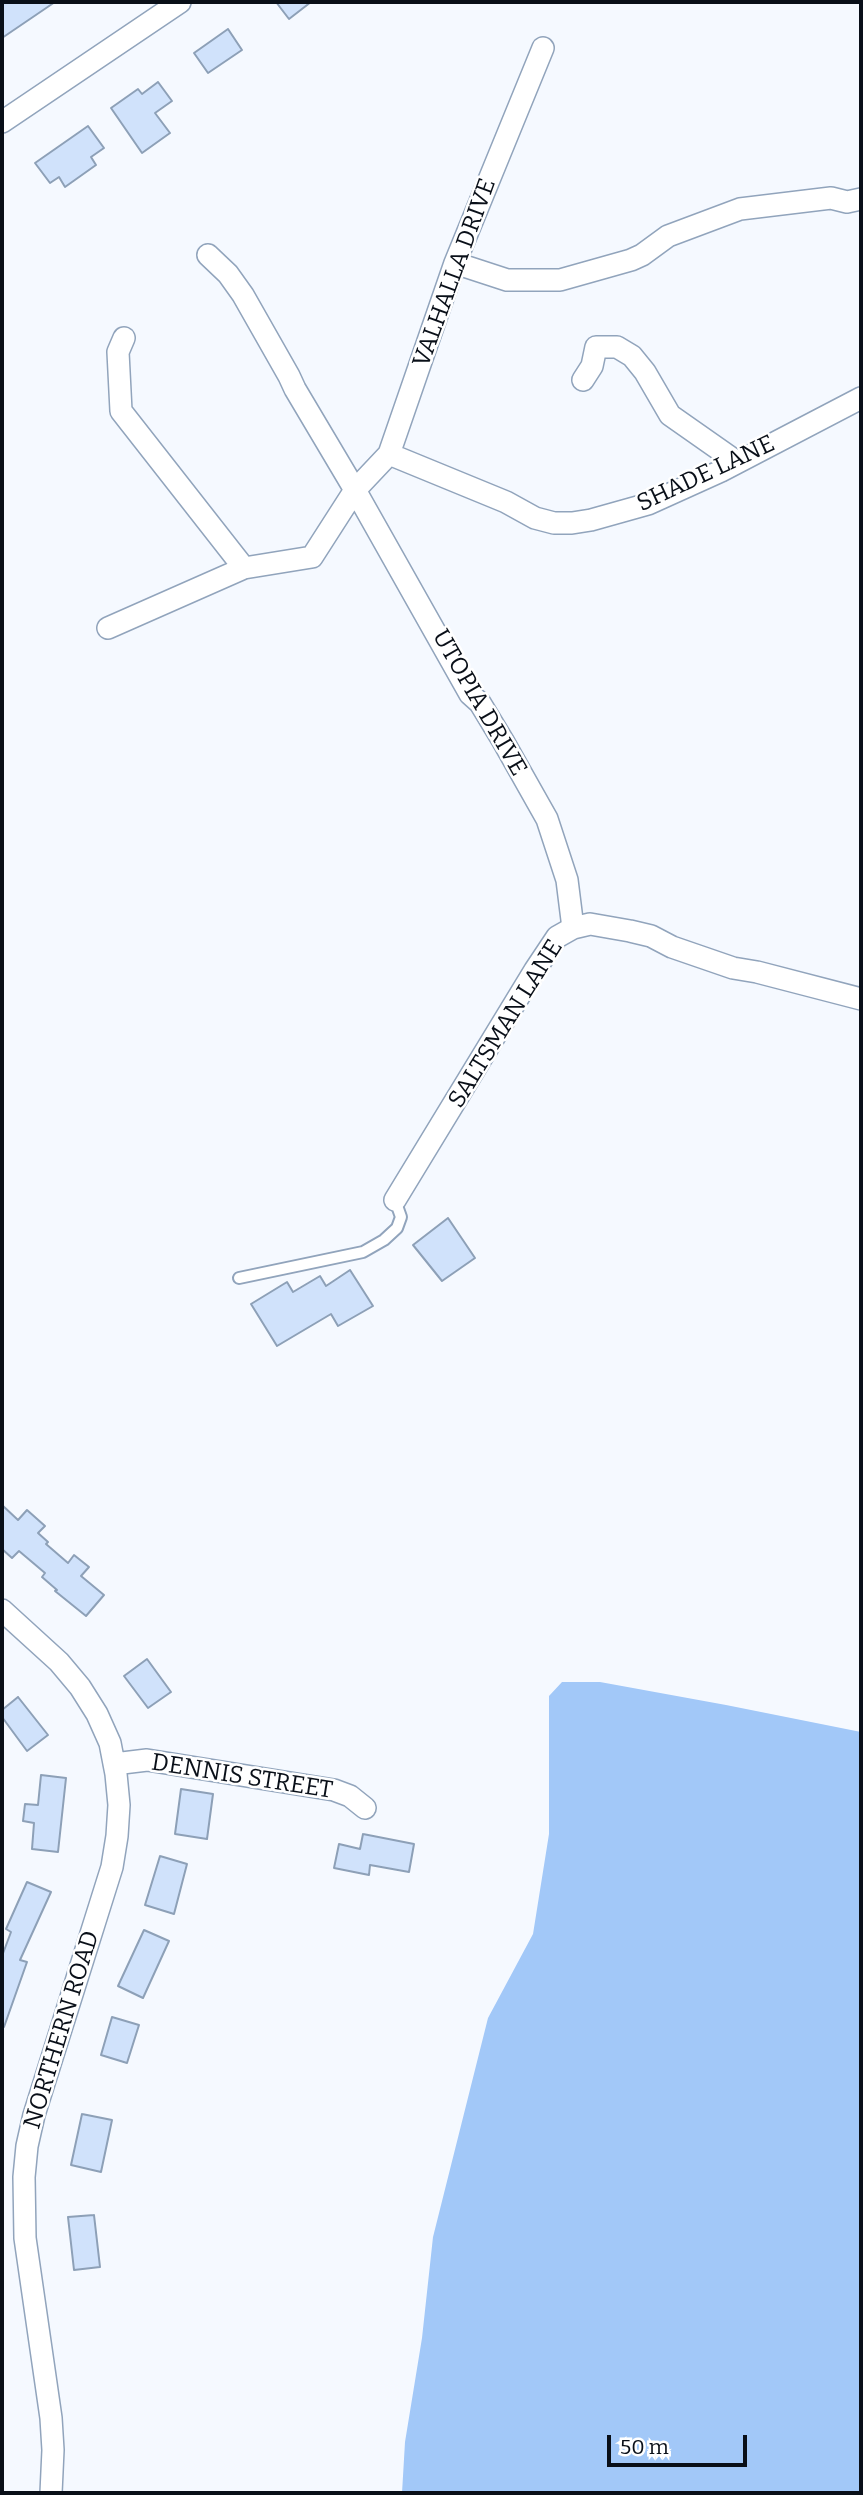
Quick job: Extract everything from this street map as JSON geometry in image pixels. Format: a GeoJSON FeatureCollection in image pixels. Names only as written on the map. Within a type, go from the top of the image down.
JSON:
{"type":"FeatureCollection","features":[{"type":"Feature","properties":{"kind":"street"},"geometry":{"type":"LineString","coordinates":[[2,122],[180,2]]}},
{"type":"Feature","properties":{"kind":"street","name":"VALHALLA DRIVE"},"geometry":{"type":"LineString","coordinates":[[108,628],[244,568],[312,557],[355,489],[389,454],[455,262],[543,48]]}},
{"type":"Feature","properties":{"kind":"street"},"geometry":{"type":"LineString","coordinates":[[455,262],[507,280],[559,280],[631,260],[668,236],[740,209],[831,198],[847,202],[861,199]]}},
{"type":"Feature","properties":{"kind":"street"},"geometry":{"type":"LineString","coordinates":[[208,255],[228,274],[243,295],[355,489]]}},
{"type":"Feature","properties":{"kind":"street"},"geometry":{"type":"LineString","coordinates":[[124,338],[118,352],[121,411],[244,568]]}},
{"type":"Feature","properties":{"kind":"street"},"geometry":{"type":"LineString","coordinates":[[583,380],[592,366],[596,347],[617,348],[632,356],[646,372],[670,415],[737,462]]}},
{"type":"Feature","properties":{"kind":"street","name":"SHADE LANE"},"geometry":{"type":"LineString","coordinates":[[389,454],[506,502],[535,518],[554,523],[591,520],[648,504],[722,471],[861,398]]}},
{"type":"Feature","properties":{"kind":"street","name":"UTOPIA DRIVE"},"geometry":{"type":"LineString","coordinates":[[355,489],[470,694],[480,704],[503,741],[547,819],[567,880],[573,928]]}},
{"type":"Feature","properties":{"kind":"street","name":"SALTSMAN LANE"},"geometry":{"type":"LineString","coordinates":[[396,1200],[535,970],[557,937],[573,928],[590,924],[651,936],[672,947],[733,968],[861,999]]}},
{"type":"Feature","properties":{"kind":"street","name":"NORTHERN ROAD"},"geometry":{"type":"LineString","coordinates":[[2,1610],[36,1639],[80,1687],[97,1714],[110,1743],[119,1805],[112,1867],[34,2115],[24,2176],[25,2238],[51,2418],[51,2493]]}},
{"type":"Feature","properties":{"kind":"street","name":"DENNIS STREET"},"geometry":{"type":"LineString","coordinates":[[114,1764],[147,1760],[334,1790],[350,1796],[365,1808]]}},
{"type":"Feature","properties":{"kind":"lane"},"geometry":{"type":"LineString","coordinates":[[239,1278],[363,1252],[384,1240],[397,1228],[401,1217],[396,1200]]}},
{"type":"Feature","properties":{"kind":"shaded area"},"geometry":{"type":"Polygon","coordinates":[[[562,1682],[600,1682],[861,1732],[861,2493],[402,2493],[405,2442],[422,2338],[433,2237],[488,2018],[533,1934],[549,1834],[549,1696],[562,1682]]]}},
{"type":"Feature","properties":{"kind":"building"},"geometry":{"type":"Polygon","coordinates":[[[2,2],[55,2],[2,38],[2,2]]]}},
{"type":"Feature","properties":{"kind":"building"},"geometry":{"type":"Polygon","coordinates":[[[276,2],[311,2],[289,19],[276,2]]]}},
{"type":"Feature","properties":{"kind":"building"},"geometry":{"type":"Polygon","coordinates":[[[228,29],[242,50],[208,73],[194,53],[228,29]]]}},
{"type":"Feature","properties":{"kind":"building"},"geometry":{"type":"Polygon","coordinates":[[[158,82],[172,101],[155,113],[170,133],[142,153],[111,108],[138,89],[142,94],[158,82]]]}},
{"type":"Feature","properties":{"kind":"building"},"geometry":{"type":"Polygon","coordinates":[[[88,126],[104,148],[91,157],[96,165],[65,187],[59,177],[50,183],[35,163],[88,126]]]}},
{"type":"Feature","properties":{"kind":"building"},"geometry":{"type":"Polygon","coordinates":[[[448,1218],[475,1258],[442,1281],[413,1245],[448,1218]]]}},
{"type":"Feature","properties":{"kind":"building"},"geometry":{"type":"Polygon","coordinates":[[[350,1270],[373,1306],[338,1326],[331,1314],[277,1346],[251,1304],[287,1282],[293,1292],[320,1276],[326,1286],[350,1270]]]}},
{"type":"Feature","properties":{"kind":"building"},"geometry":{"type":"Polygon","coordinates":[[[2,1505],[18,1520],[27,1510],[45,1526],[38,1533],[48,1542],[46,1544],[68,1563],[74,1555],[89,1567],[81,1576],[104,1595],[86,1616],[55,1591],[57,1590],[42,1577],[45,1573],[19,1551],[12,1558],[2,1549],[2,1505]]]}},
{"type":"Feature","properties":{"kind":"building"},"geometry":{"type":"Polygon","coordinates":[[[147,1659],[171,1692],[148,1708],[124,1676],[147,1659]]]}},
{"type":"Feature","properties":{"kind":"building"},"geometry":{"type":"Polygon","coordinates":[[[18,1697],[48,1735],[27,1751],[2,1717],[2,1710],[18,1697]]]}},
{"type":"Feature","properties":{"kind":"building"},"geometry":{"type":"Polygon","coordinates":[[[41,1775],[66,1778],[58,1852],[32,1849],[34,1823],[23,1821],[25,1804],[38,1805],[41,1775]]]}},
{"type":"Feature","properties":{"kind":"building"},"geometry":{"type":"Polygon","coordinates":[[[181,1789],[213,1794],[207,1839],[175,1834],[181,1789]]]}},
{"type":"Feature","properties":{"kind":"building"},"geometry":{"type":"Polygon","coordinates":[[[363,1834],[414,1844],[409,1872],[370,1865],[369,1875],[334,1868],[339,1844],[360,1849],[363,1834]]]}},
{"type":"Feature","properties":{"kind":"building"},"geometry":{"type":"Polygon","coordinates":[[[160,1856],[187,1864],[174,1914],[145,1905],[160,1856]]]}},
{"type":"Feature","properties":{"kind":"building"},"geometry":{"type":"Polygon","coordinates":[[[27,1882],[51,1892],[20,1960],[27,1962],[2,2027],[2,1956],[11,1932],[6,1929],[27,1882]]]}},
{"type":"Feature","properties":{"kind":"building"},"geometry":{"type":"Polygon","coordinates":[[[144,1930],[169,1941],[143,1998],[118,1986],[144,1930]]]}},
{"type":"Feature","properties":{"kind":"building"},"geometry":{"type":"Polygon","coordinates":[[[112,2017],[139,2025],[127,2063],[101,2055],[112,2017]]]}},
{"type":"Feature","properties":{"kind":"building"},"geometry":{"type":"Polygon","coordinates":[[[82,2114],[112,2120],[101,2172],[71,2165],[82,2114]]]}},
{"type":"Feature","properties":{"kind":"building"},"geometry":{"type":"Polygon","coordinates":[[[94,2215],[100,2267],[74,2270],[68,2217],[94,2215]]]}}]}
